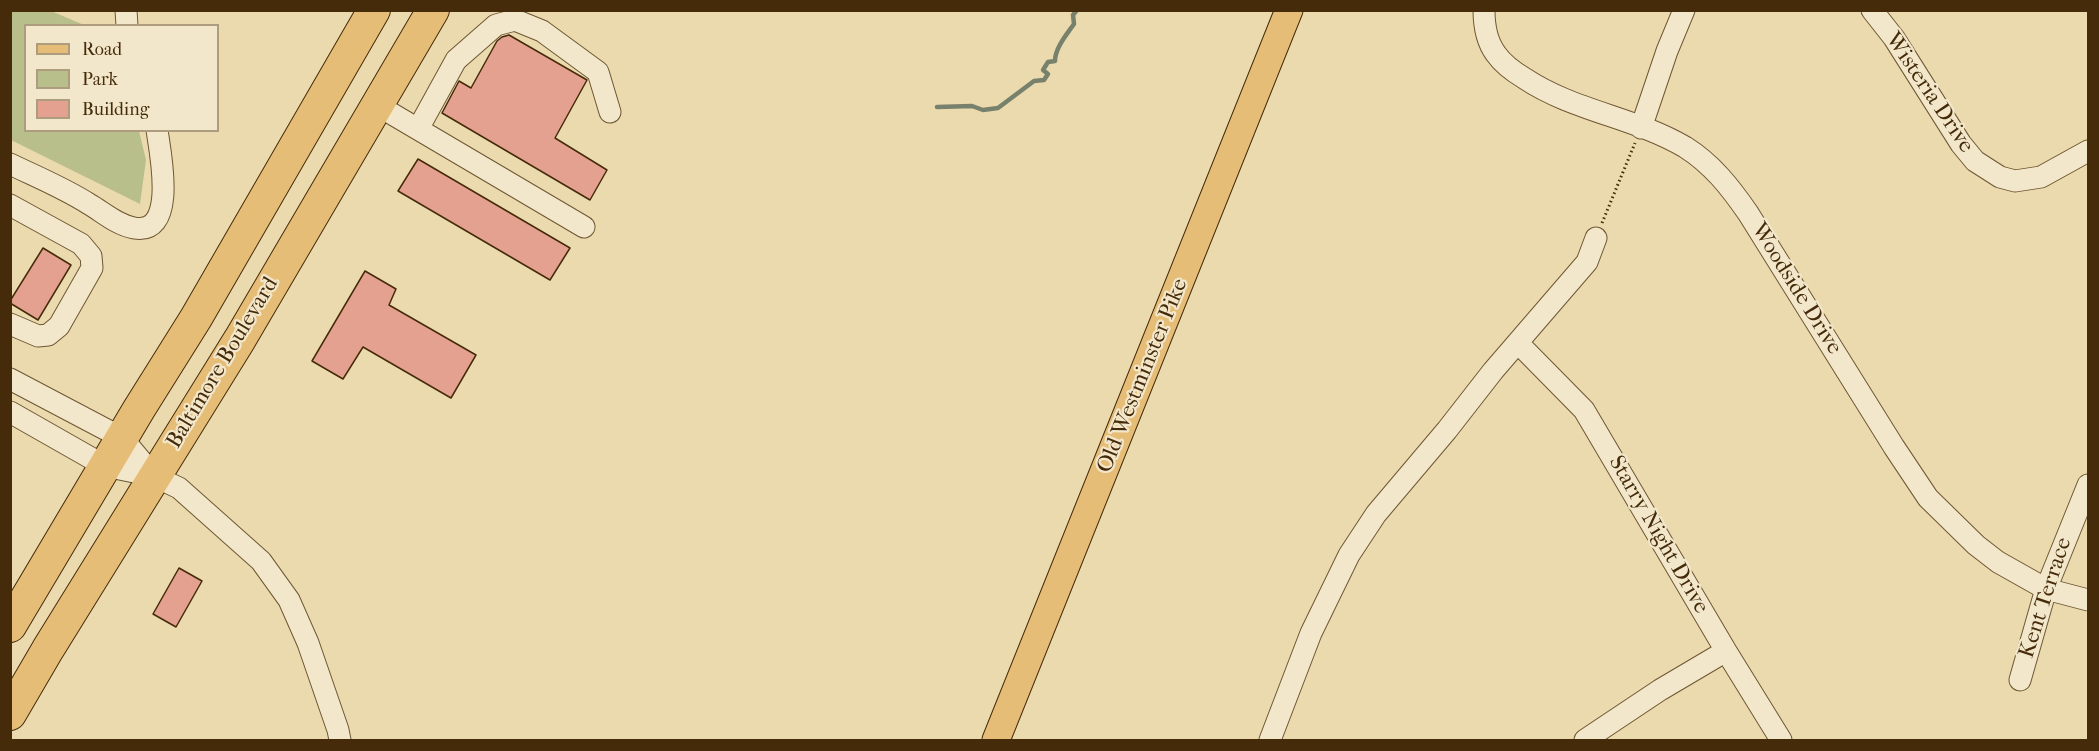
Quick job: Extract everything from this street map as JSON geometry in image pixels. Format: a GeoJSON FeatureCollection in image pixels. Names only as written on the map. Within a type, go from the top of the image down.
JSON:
{"type":"FeatureCollection","features":[{"type":"Feature","properties":{"kind":"highway","name":"Baltimore Boulevard"},"geometry":{"type":"LineString","coordinates":[[10,626],[196,318],[374,10]]}},
{"type":"Feature","properties":{"kind":"highway","name":"Baltimore Boulevard"},"geometry":{"type":"LineString","coordinates":[[10,714],[240,339],[433,10]]}},
{"type":"Feature","properties":{"kind":"main road","name":"Old Westminster Pike"},"geometry":{"type":"LineString","coordinates":[[996,741],[1289,10]]}},
{"type":"Feature","properties":{"kind":"street","name":"Woodside Drive"},"geometry":{"type":"LineString","coordinates":[[1484,10],[1484,26],[1495,53],[1513,70],[1540,89],[1683,146],[1705,161],[1724,180],[1748,213],[1928,498],[1976,545],[1998,562],[2046,590],[2088,600]]}},
{"type":"Feature","properties":{"kind":"street"},"geometry":{"type":"LineString","coordinates":[[1641,128],[1667,51],[1684,10]]}},
{"type":"Feature","properties":{"kind":"street","name":"Wisteria Drive"},"geometry":{"type":"LineString","coordinates":[[1872,10],[1894,38],[1960,144],[1975,161],[1986,169],[2000,177],[2015,181],[2041,177],[2088,150]]}},
{"type":"Feature","properties":{"kind":"street"},"geometry":{"type":"LineString","coordinates":[[418,129],[456,60],[496,25],[515,20],[542,32],[598,72],[610,112]]}},
{"type":"Feature","properties":{"kind":"street"},"geometry":{"type":"LineString","coordinates":[[377,105],[584,227]]}},
{"type":"Feature","properties":{"kind":"street"},"geometry":{"type":"LineString","coordinates":[[10,164],[66,191],[109,218],[134,228],[144,227],[155,221],[163,196],[164,174],[157,132]]}},
{"type":"Feature","properties":{"kind":"street"},"geometry":{"type":"LineString","coordinates":[[10,205],[81,244],[91,256],[92,268],[59,326],[48,335],[38,336],[10,324]]}},
{"type":"Feature","properties":{"kind":"street"},"geometry":{"type":"LineString","coordinates":[[1270,741],[1311,633],[1349,555],[1376,514],[1493,371],[1587,262],[1596,238]]}},
{"type":"Feature","properties":{"kind":"street","name":"Starry Night Drive"},"geometry":{"type":"LineString","coordinates":[[1518,343],[1584,410],[1781,741]]}},
{"type":"Feature","properties":{"kind":"street"},"geometry":{"type":"LineString","coordinates":[[10,379],[122,438],[154,476]]}},
{"type":"Feature","properties":{"kind":"street"},"geometry":{"type":"LineString","coordinates":[[10,412],[105,466],[154,476],[179,488],[261,561],[289,600],[308,643],[340,741]]}},
{"type":"Feature","properties":{"kind":"street","name":"Kent Terrace"},"geometry":{"type":"LineString","coordinates":[[2020,680],[2046,590],[2088,484]]}},
{"type":"Feature","properties":{"kind":"street"},"geometry":{"type":"LineString","coordinates":[[1585,741],[1660,690],[1726,651]]}},
{"type":"Feature","properties":{"kind":"path"},"geometry":{"type":"LineString","coordinates":[[1596,238],[1641,128]]}},
{"type":"Feature","properties":{"kind":"green space"},"geometry":{"type":"Polygon","coordinates":[[[10,11],[51,11],[82,24],[24,24],[24,132],[139,132],[146,160],[140,204],[11,140],[10,11]]]}},
{"type":"Feature","properties":{"kind":"building"},"geometry":{"type":"Polygon","coordinates":[[[509,35],[587,80],[555,138],[607,170],[590,200],[442,113],[459,81],[471,88],[497,41],[509,35]]]}},
{"type":"Feature","properties":{"kind":"building"},"geometry":{"type":"Polygon","coordinates":[[[418,159],[570,248],[550,280],[398,191],[418,159]]]}},
{"type":"Feature","properties":{"kind":"building"},"geometry":{"type":"Polygon","coordinates":[[[43,248],[71,265],[38,320],[10,301],[43,248]]]}},
{"type":"Feature","properties":{"kind":"building"},"geometry":{"type":"Polygon","coordinates":[[[365,271],[396,289],[389,305],[476,355],[451,398],[363,347],[343,379],[312,361],[365,271]]]}},
{"type":"Feature","properties":{"kind":"building"},"geometry":{"type":"Polygon","coordinates":[[[179,568],[202,581],[176,627],[153,614],[179,568]]]}},
{"type":"Feature","properties":{"kind":"waterway"},"geometry":{"type":"LineString","coordinates":[[937,107],[972,106],[983,110],[998,108],[1034,81],[1044,80],[1048,74],[1043,70],[1048,62],[1055,61],[1059,46],[1074,24],[1073,15],[1077,10]]}}]}
